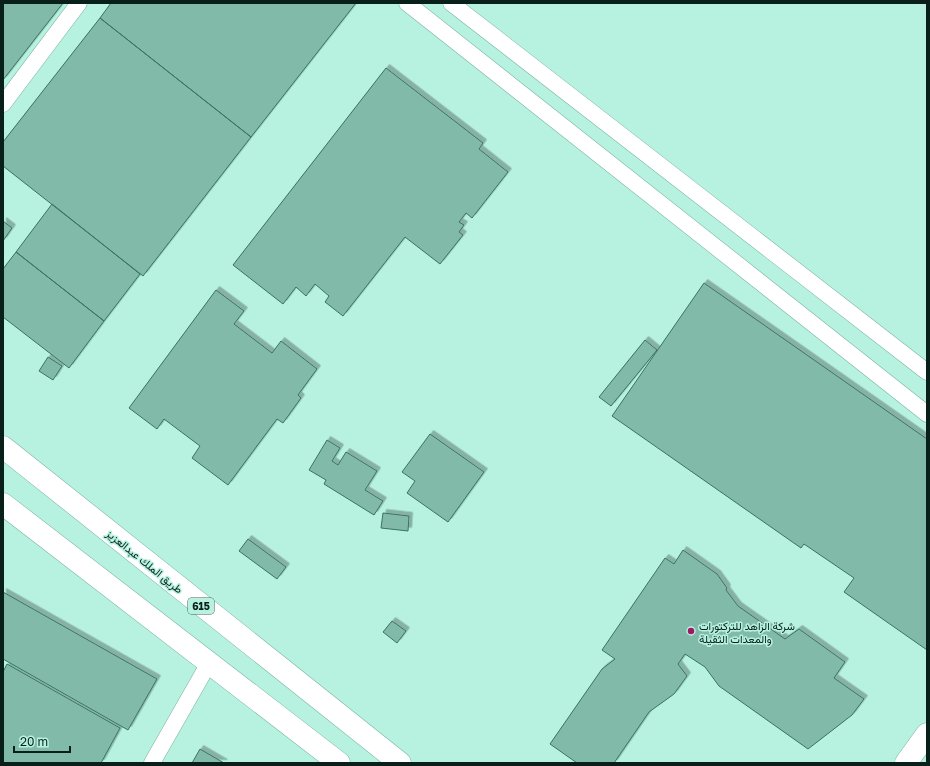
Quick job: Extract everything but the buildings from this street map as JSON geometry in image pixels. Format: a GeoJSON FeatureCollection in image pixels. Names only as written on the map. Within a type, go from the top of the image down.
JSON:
{"type":"FeatureCollection","features":[{"type":"Feature","properties":{"kind":"main road","name":"طريق الملك عبدالعزيز"},"geometry":{"type":"LineString","coordinates":[[3,447],[375,745],[400,763]]}},
{"type":"Feature","properties":{"kind":"main road"},"geometry":{"type":"LineString","coordinates":[[3,504],[339,763]]}},
{"type":"Feature","properties":{"kind":"main road"},"geometry":{"type":"LineString","coordinates":[[906,763],[927,734]]}},
{"type":"Feature","properties":{"kind":"street"},"geometry":{"type":"LineString","coordinates":[[3,104],[79,3]]}},
{"type":"Feature","properties":{"kind":"street"},"geometry":{"type":"LineString","coordinates":[[407,3],[927,414]]}},
{"type":"Feature","properties":{"kind":"street"},"geometry":{"type":"LineString","coordinates":[[451,3],[927,372]]}},
{"type":"Feature","properties":{"kind":"street"},"geometry":{"type":"LineString","coordinates":[[152,763],[209,663]]}},
{"type":"Feature","properties":{"kind":"place","name":"شركة الزاهد للتركتورات والمعدات الثقيلة"},"geometry":{"type":"Point","coordinates":[691,631]}}]}
